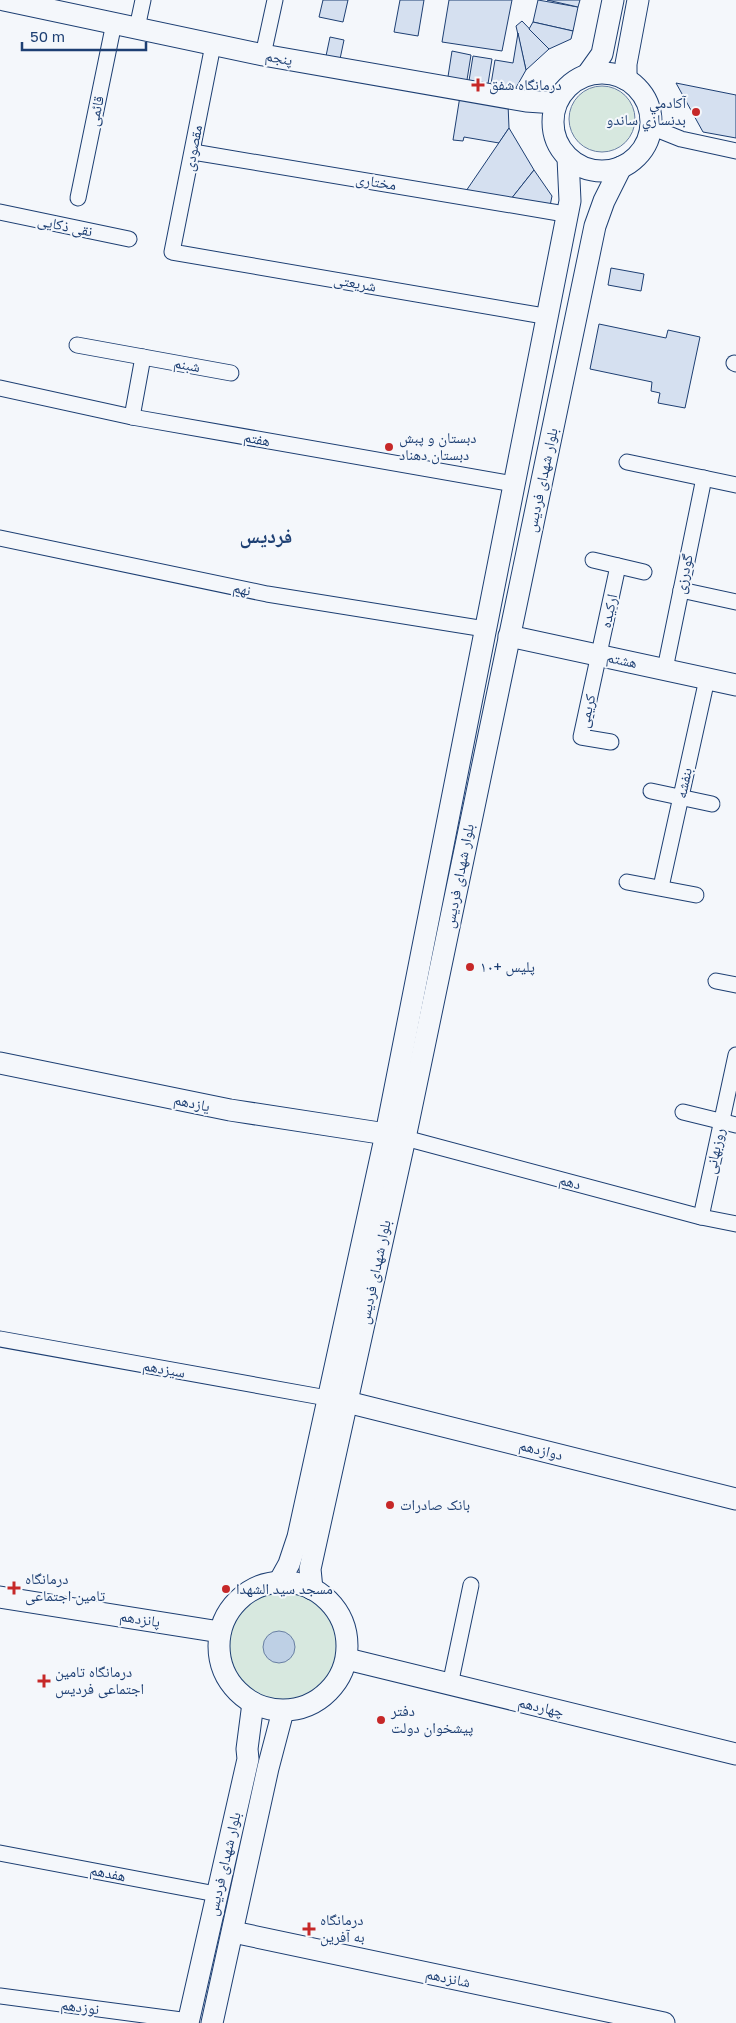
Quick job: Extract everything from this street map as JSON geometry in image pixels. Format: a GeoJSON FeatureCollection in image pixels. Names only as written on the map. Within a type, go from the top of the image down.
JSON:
{"type":"FeatureCollection","features":[{"type":"Feature","properties":{"kind":"main road","name":"پنجم"},"geometry":{"type":"LineString","coordinates":[[4,0],[263,55],[526,101],[556,103]]}},
{"type":"Feature","properties":{"kind":"main road"},"geometry":{"type":"LineString","coordinates":[[586,75],[602,54],[613,0]]}},
{"type":"Feature","properties":{"kind":"main road"},"geometry":{"type":"LineString","coordinates":[[626,79],[626,64],[638,0]]}},
{"type":"Feature","properties":{"kind":"main road"},"geometry":{"type":"LineString","coordinates":[[606,73],[626,79],[637,87],[646,99],[651,127],[648,140],[632,160],[621,167],[607,171],[593,170],[580,166],[568,158],[559,146],[553,132],[552,117],[556,103],[563,91],[574,81],[586,75],[606,73]]}},
{"type":"Feature","properties":{"kind":"main road","name":"بلوار شهدای فردیس"},"geometry":{"type":"LineString","coordinates":[[395,1136],[485,628],[570,201],[568,158]]}},
{"type":"Feature","properties":{"kind":"main road","name":"بلوار شهدای فردیس"},"geometry":{"type":"LineString","coordinates":[[312,1589],[310,1569],[337,1400],[509,636],[595,226],[604,201],[621,167]]}},
{"type":"Feature","properties":{"kind":"main road","name":"هشتم"},"geometry":{"type":"LineString","coordinates":[[509,636],[736,685]]}},
{"type":"Feature","properties":{"kind":"main road","name":"یازدهم"},"geometry":{"type":"LineString","coordinates":[[0,1063],[230,1110],[395,1136]]}},
{"type":"Feature","properties":{"kind":"main road","name":"بلوار شهدای فردیس"},"geometry":{"type":"LineString","coordinates":[[279,1582],[289,1564],[298,1537],[337,1400]]}},
{"type":"Feature","properties":{"kind":"main road","name":"دوازدهم"},"geometry":{"type":"LineString","coordinates":[[337,1400],[736,1499]]}},
{"type":"Feature","properties":{"kind":"main road"},"geometry":{"type":"LineString","coordinates":[[279,1582],[297,1583],[312,1589],[326,1598],[341,1618],[348,1642],[347,1659],[341,1676],[324,1696],[300,1708],[283,1711],[267,1709],[253,1703],[236,1691],[225,1674],[219,1655],[220,1632],[225,1618],[234,1604],[247,1593],[262,1586],[279,1582]]}},
{"type":"Feature","properties":{"kind":"main road","name":"پانزدهم"},"geometry":{"type":"LineString","coordinates":[[0,1597],[220,1632]]}},
{"type":"Feature","properties":{"kind":"main road","name":"چهاردهم"},"geometry":{"type":"LineString","coordinates":[[347,1659],[736,1754]]}},
{"type":"Feature","properties":{"kind":"main road","name":"بلوار شهدای فردیس"},"geometry":{"type":"LineString","coordinates":[[188,2022],[248,1758],[247,1750],[253,1703]]}},
{"type":"Feature","properties":{"kind":"main road","name":"بلوار شهدای فردیس"},"geometry":{"type":"LineString","coordinates":[[212,2023],[268,1768],[283,1711]]}},
{"type":"Feature","properties":{"kind":"main road","name":"شانزدهم"},"geometry":{"type":"LineString","coordinates":[[233,1932],[664,2023]]}},
{"type":"Feature","properties":{"kind":"street"},"geometry":{"type":"LineString","coordinates":[[137,28],[142,0]]}},
{"type":"Feature","properties":{"kind":"street"},"geometry":{"type":"LineString","coordinates":[[263,55],[275,0]]}},
{"type":"Feature","properties":{"kind":"street","name":"قائمی"},"geometry":{"type":"LineString","coordinates":[[78,198],[114,23]]}},
{"type":"Feature","properties":{"kind":"street","name":"مقصودی"},"geometry":{"type":"LineString","coordinates":[[172,252],[193,152],[212,45]]}},
{"type":"Feature","properties":{"kind":"street"},"geometry":{"type":"LineString","coordinates":[[651,127],[681,139],[736,151]]}},
{"type":"Feature","properties":{"kind":"street","name":"مختاری"},"geometry":{"type":"LineString","coordinates":[[193,152],[560,213]]}},
{"type":"Feature","properties":{"kind":"street","name":"نقی ذکایی"},"geometry":{"type":"LineString","coordinates":[[0,212],[130,239]]}},
{"type":"Feature","properties":{"kind":"street","name":"شریعتی"},"geometry":{"type":"LineString","coordinates":[[172,252],[538,315]]}},
{"type":"Feature","properties":{"kind":"street","name":"شبنم"},"geometry":{"type":"LineString","coordinates":[[77,345],[231,373]]}},
{"type":"Feature","properties":{"kind":"street"},"geometry":{"type":"LineString","coordinates":[[132,417],[143,357]]}},
{"type":"Feature","properties":{"kind":"street","name":"هفتم"},"geometry":{"type":"LineString","coordinates":[[0,388],[132,417],[514,484]]}},
{"type":"Feature","properties":{"kind":"street"},"geometry":{"type":"LineString","coordinates":[[627,462],[736,486]]}},
{"type":"Feature","properties":{"kind":"street","name":"گودرزی"},"geometry":{"type":"LineString","coordinates":[[665,670],[704,478]]}},
{"type":"Feature","properties":{"kind":"street","name":"نهم"},"geometry":{"type":"LineString","coordinates":[[0,538],[267,594],[485,628]]}},
{"type":"Feature","properties":{"kind":"street"},"geometry":{"type":"LineString","coordinates":[[593,560],[644,572]]}},
{"type":"Feature","properties":{"kind":"street","name":"ارکیده"},"geometry":{"type":"LineString","coordinates":[[600,656],[618,566]]}},
{"type":"Feature","properties":{"kind":"street"},"geometry":{"type":"LineString","coordinates":[[681,590],[736,602]]}},
{"type":"Feature","properties":{"kind":"street","name":"کریمی"},"geometry":{"type":"LineString","coordinates":[[600,656],[581,737],[611,742]]}},
{"type":"Feature","properties":{"kind":"street","name":"بنفشه"},"geometry":{"type":"LineString","coordinates":[[661,887],[707,678]]}},
{"type":"Feature","properties":{"kind":"street"},"geometry":{"type":"LineString","coordinates":[[651,791],[712,804]]}},
{"type":"Feature","properties":{"kind":"street"},"geometry":{"type":"LineString","coordinates":[[627,882],[696,895]]}},
{"type":"Feature","properties":{"kind":"street"},"geometry":{"type":"LineString","coordinates":[[716,981],[736,985]]}},
{"type":"Feature","properties":{"kind":"street","name":"روزبهانی"},"geometry":{"type":"LineString","coordinates":[[701,1217],[729,1124],[736,1055]]}},
{"type":"Feature","properties":{"kind":"street"},"geometry":{"type":"LineString","coordinates":[[683,1112],[729,1124]]}},
{"type":"Feature","properties":{"kind":"street","name":"دهم"},"geometry":{"type":"LineString","coordinates":[[395,1136],[701,1217],[736,1224]]}},
{"type":"Feature","properties":{"kind":"street","name":"سیزدهم"},"geometry":{"type":"LineString","coordinates":[[0,1339],[337,1400]]}},
{"type":"Feature","properties":{"kind":"street"},"geometry":{"type":"LineString","coordinates":[[450,1685],[472,1586]]}},
{"type":"Feature","properties":{"kind":"street","name":"هفدهم"},"geometry":{"type":"LineString","coordinates":[[0,1853],[216,1894]]}},
{"type":"Feature","properties":{"kind":"street","name":"نوزدهم"},"geometry":{"type":"LineString","coordinates":[[0,1996],[188,2022]]}},
{"type":"Feature","properties":{"kind":"shaded area"},"geometry":{"type":"Polygon","coordinates":[[[595,86],[609,86],[621,91],[630,100],[635,112],[633,132],[626,143],[609,152],[595,152],[583,147],[574,138],[569,126],[569,112],[574,100],[583,91],[595,86]]]}},
{"type":"Feature","properties":{"kind":"shaded area"},"geometry":{"type":"Polygon","coordinates":[[[283,1586],[305,1590],[323,1603],[336,1621],[340,1643],[336,1665],[323,1683],[305,1696],[283,1700],[261,1696],[243,1683],[230,1665],[226,1643],[230,1621],[243,1603],[261,1590],[283,1586]]]}},
{"type":"Feature","properties":{"kind":"water"},"geometry":{"type":"Polygon","coordinates":[[[279,1631],[290,1636],[295,1647],[290,1658],[279,1663],[268,1658],[263,1647],[268,1636],[279,1631]]]}},
{"type":"Feature","properties":{"kind":"building"},"geometry":{"type":"Polygon","coordinates":[[[323,0],[348,0],[343,22],[319,17],[323,0]]]}},
{"type":"Feature","properties":{"kind":"building"},"geometry":{"type":"Polygon","coordinates":[[[400,0],[424,0],[418,36],[394,32],[400,0]]]}},
{"type":"Feature","properties":{"kind":"building"},"geometry":{"type":"Polygon","coordinates":[[[449,0],[512,0],[502,51],[442,42],[449,0]]]}},
{"type":"Feature","properties":{"kind":"building"},"geometry":{"type":"Polygon","coordinates":[[[538,0],[578,7],[573,31],[533,22],[538,0]]]}},
{"type":"Feature","properties":{"kind":"building"},"geometry":{"type":"Polygon","coordinates":[[[547,0],[580,0],[578,7],[547,0]]]}},
{"type":"Feature","properties":{"kind":"building"},"geometry":{"type":"Polygon","coordinates":[[[522,21],[549,49],[526,70],[516,26],[522,21]]]}},
{"type":"Feature","properties":{"kind":"building"},"geometry":{"type":"Polygon","coordinates":[[[533,22],[573,31],[571,39],[549,49],[529,29],[533,22]]]}},
{"type":"Feature","properties":{"kind":"building"},"geometry":{"type":"Polygon","coordinates":[[[518,33],[526,70],[513,93],[490,90],[495,60],[513,63],[518,33]]]}},
{"type":"Feature","properties":{"kind":"building"},"geometry":{"type":"Polygon","coordinates":[[[330,37],[344,40],[340,59],[326,56],[330,37]]]}},
{"type":"Feature","properties":{"kind":"building"},"geometry":{"type":"Polygon","coordinates":[[[452,51],[471,55],[466,86],[447,83],[452,51]]]}},
{"type":"Feature","properties":{"kind":"building"},"geometry":{"type":"Polygon","coordinates":[[[473,56],[492,59],[487,90],[468,87],[473,56]]]}},
{"type":"Feature","properties":{"kind":"building"},"geometry":{"type":"Polygon","coordinates":[[[676,83],[736,95],[736,138],[703,132],[676,83]]]}},
{"type":"Feature","properties":{"kind":"building"},"geometry":{"type":"Polygon","coordinates":[[[460,96],[508,104],[509,128],[499,143],[464,137],[463,141],[453,140],[460,96]]]}},
{"type":"Feature","properties":{"kind":"building"},"geometry":{"type":"Polygon","coordinates":[[[509,128],[534,170],[511,199],[466,191],[509,128]]]}},
{"type":"Feature","properties":{"kind":"building"},"geometry":{"type":"Polygon","coordinates":[[[534,170],[552,196],[550,206],[511,199],[534,170]]]}},
{"type":"Feature","properties":{"kind":"building"},"geometry":{"type":"Polygon","coordinates":[[[611,268],[644,274],[641,291],[608,285],[611,268]]]}},
{"type":"Feature","properties":{"kind":"building"},"geometry":{"type":"Polygon","coordinates":[[[599,324],[666,338],[668,330],[700,337],[685,408],[658,403],[660,393],[651,391],[652,382],[590,369],[599,324]]]}},
{"type":"Feature","properties":{"kind":"place","name":"درمانگاه شفق"},"geometry":{"type":"Point","coordinates":[478,85]}},
{"type":"Feature","properties":{"kind":"place","name":"آكادمي بدنسازي ساندو"},"geometry":{"type":"Point","coordinates":[696,112]}},
{"type":"Feature","properties":{"kind":"place","name":"دبستان و پبش دبستان دهناد"},"geometry":{"type":"Point","coordinates":[389,447]}},
{"type":"Feature","properties":{"kind":"place","name":"پلیس +۱۰"},"geometry":{"type":"Point","coordinates":[470,967]}},
{"type":"Feature","properties":{"kind":"place","name":"بانک صادرات"},"geometry":{"type":"Point","coordinates":[390,1505]}},
{"type":"Feature","properties":{"kind":"place","name":"درمانگاه تامین اجتماعى"},"geometry":{"type":"Point","coordinates":[14,1588]}},
{"type":"Feature","properties":{"kind":"place","name":"مسجد سید الشهدا"},"geometry":{"type":"Point","coordinates":[226,1589]}},
{"type":"Feature","properties":{"kind":"place","name":"درمانگاه تامین اجتماعی فردیس"},"geometry":{"type":"Point","coordinates":[44,1681]}},
{"type":"Feature","properties":{"kind":"place","name":"دفتر پیشخوان دولت"},"geometry":{"type":"Point","coordinates":[381,1720]}},
{"type":"Feature","properties":{"kind":"place","name":"درمانگاه به آفرین"},"geometry":{"type":"Point","coordinates":[309,1929]}},
{"type":"Feature","properties":{"kind":"district","name":"فردیس"},"geometry":{"type":"Point","coordinates":[266,536]}}]}
